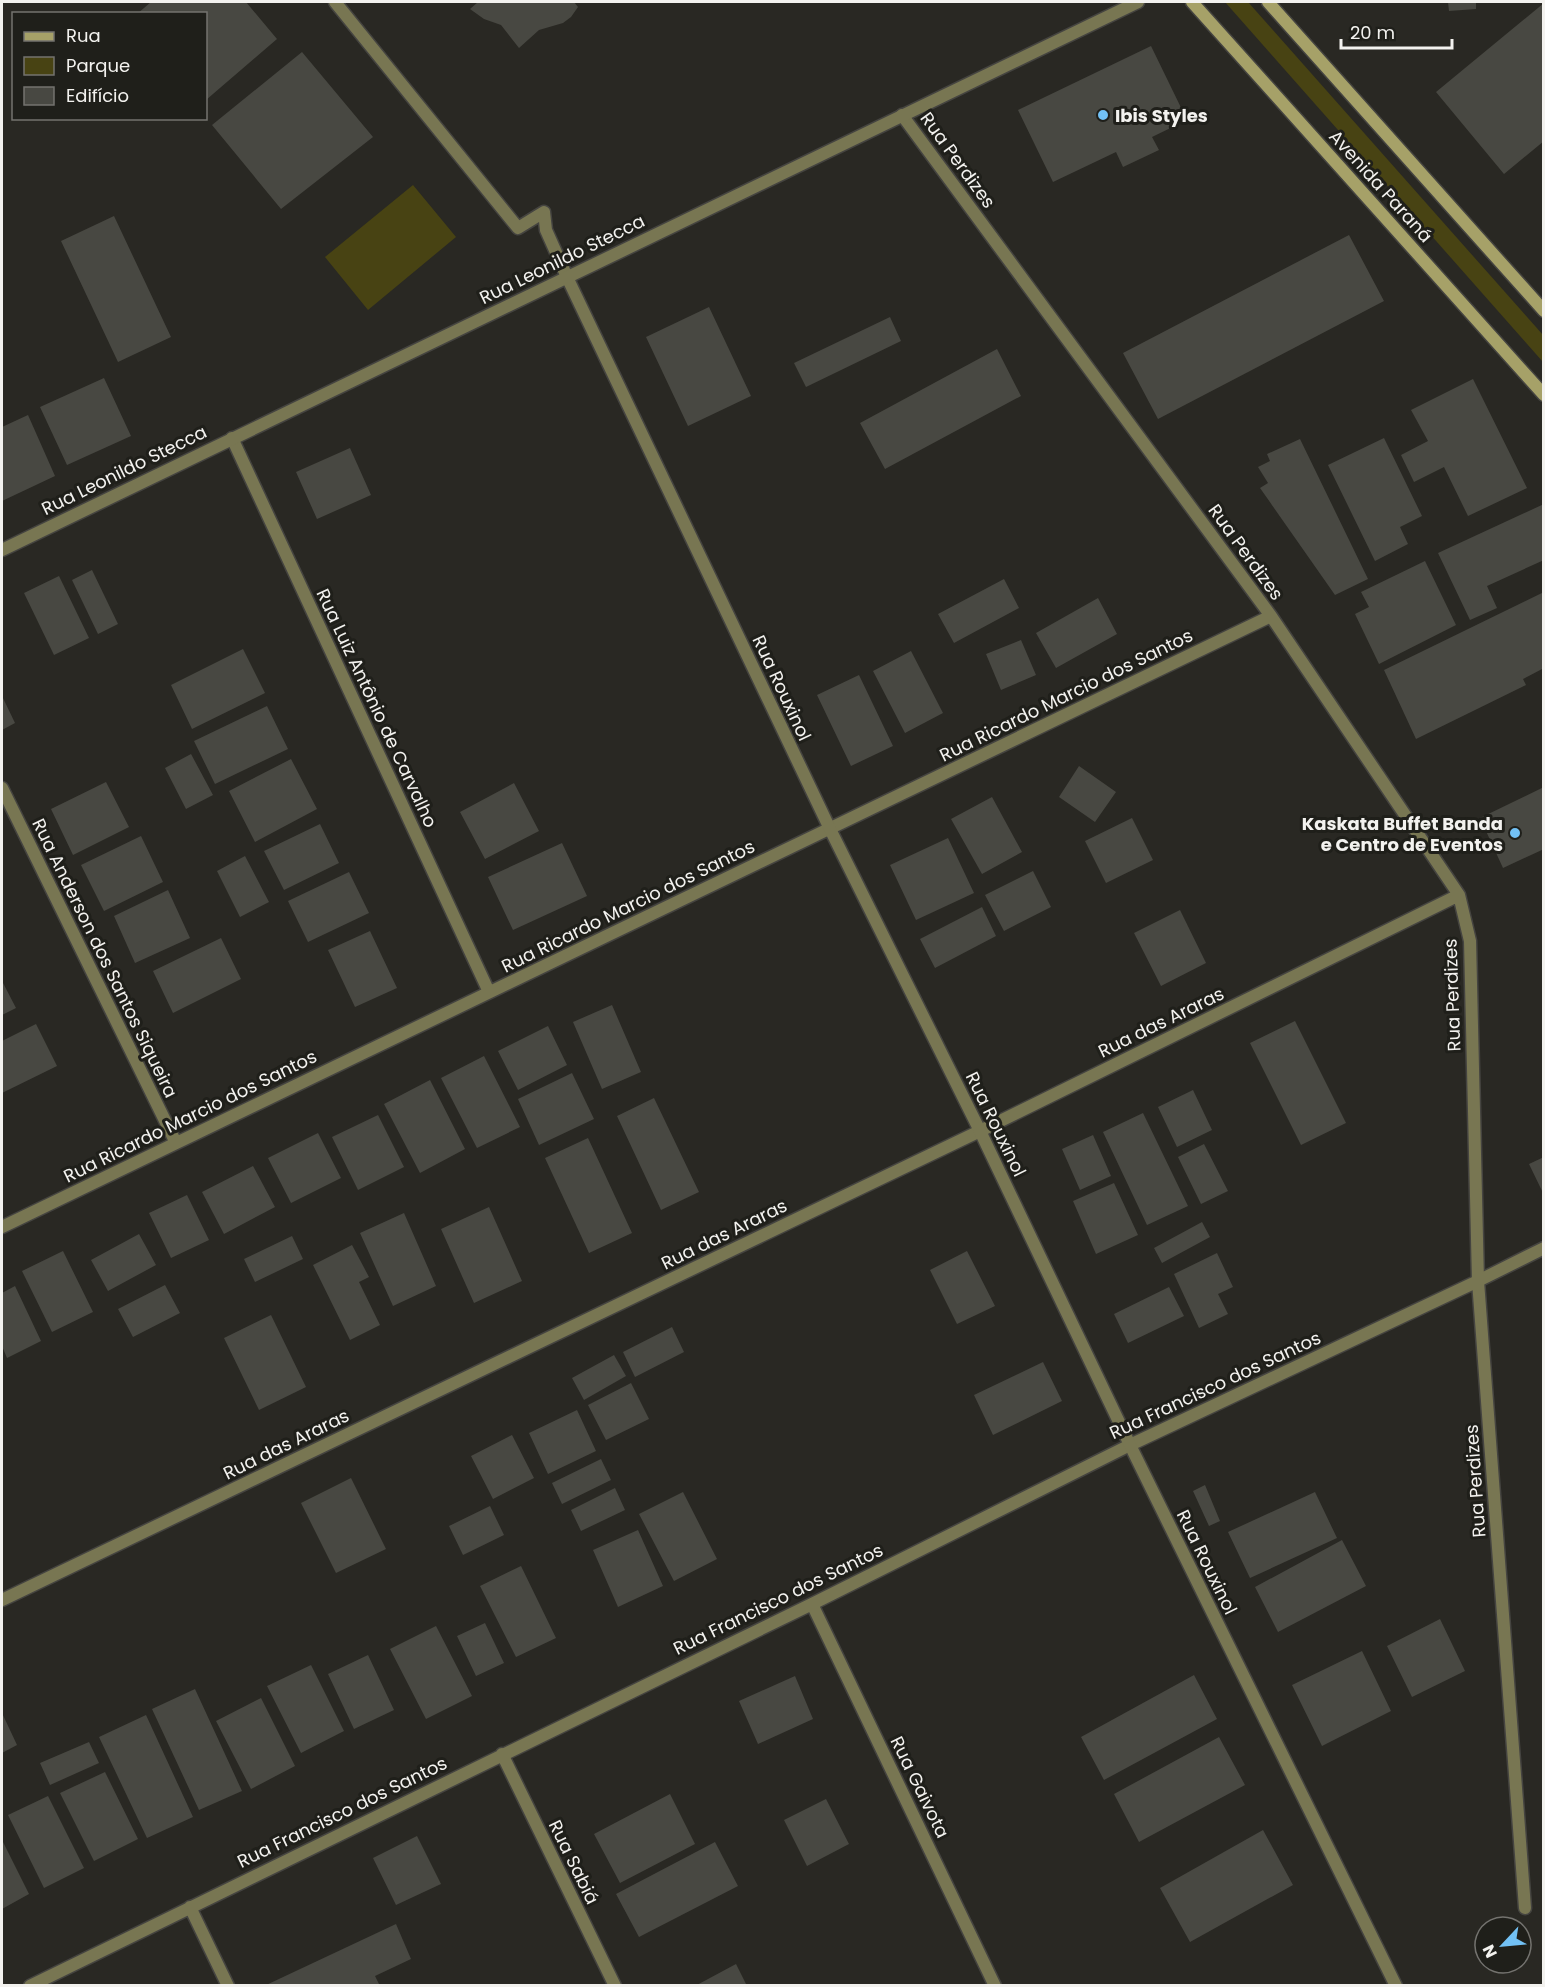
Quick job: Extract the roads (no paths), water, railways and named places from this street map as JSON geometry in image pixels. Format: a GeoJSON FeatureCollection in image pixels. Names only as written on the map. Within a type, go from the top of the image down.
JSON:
{"type":"FeatureCollection","features":[{"type":"Feature","properties":{"kind":"main road","name":"Avenida Paraná"},"geometry":{"type":"LineString","coordinates":[[1191,2],[1544,395]]}},
{"type":"Feature","properties":{"kind":"main road"},"geometry":{"type":"LineString","coordinates":[[1268,2],[1544,311]]}},
{"type":"Feature","properties":{"kind":"street","name":"Rua Rouxinol"},"geometry":{"type":"LineString","coordinates":[[335,2],[518,228],[544,212],[546,230],[567,277],[830,829],[980,1131],[1130,1445],[1396,1986]]}},
{"type":"Feature","properties":{"kind":"street","name":"Rua Leonildo Stecca"},"geometry":{"type":"LineString","coordinates":[[2,550],[1138,2]]}},
{"type":"Feature","properties":{"kind":"street","name":"Rua Perdizes"},"geometry":{"type":"LineString","coordinates":[[902,115],[1271,616],[1460,895],[1470,941],[1478,1281],[1525,1908]]}},
{"type":"Feature","properties":{"kind":"street","name":"Rua Luiz Antônio de Carvalho"},"geometry":{"type":"LineString","coordinates":[[232,438],[489,993]]}},
{"type":"Feature","properties":{"kind":"street","name":"Rua Ricardo Marcio dos Santos"},"geometry":{"type":"LineString","coordinates":[[2,1227],[1271,616]]}},
{"type":"Feature","properties":{"kind":"street","name":"Rua Anderson dos Santos Siqueira"},"geometry":{"type":"LineString","coordinates":[[2,788],[176,1143]]}},
{"type":"Feature","properties":{"kind":"street","name":"Rua das Araras"},"geometry":{"type":"LineString","coordinates":[[2,1600],[980,1131],[1460,895]]}},
{"type":"Feature","properties":{"kind":"street","name":"Rua Francisco dos Santos"},"geometry":{"type":"LineString","coordinates":[[30,1986],[812,1604],[1130,1445],[1544,1248]]}},
{"type":"Feature","properties":{"kind":"street","name":"Rua Gaivota"},"geometry":{"type":"LineString","coordinates":[[812,1604],[995,1986]]}},
{"type":"Feature","properties":{"kind":"street","name":"Rua Sabiá"},"geometry":{"type":"LineString","coordinates":[[502,1754],[615,1986]]}},
{"type":"Feature","properties":{"kind":"street"},"geometry":{"type":"LineString","coordinates":[[190,1906],[228,1986]]}},
{"type":"Feature","properties":{"kind":"place","name":"Ibis Styles"},"geometry":{"type":"Point","coordinates":[1103,115]}},
{"type":"Feature","properties":{"kind":"place","name":"Kaskata Buffet Banda e Centro de Eventos"},"geometry":{"type":"Point","coordinates":[1515,833]}}]}
